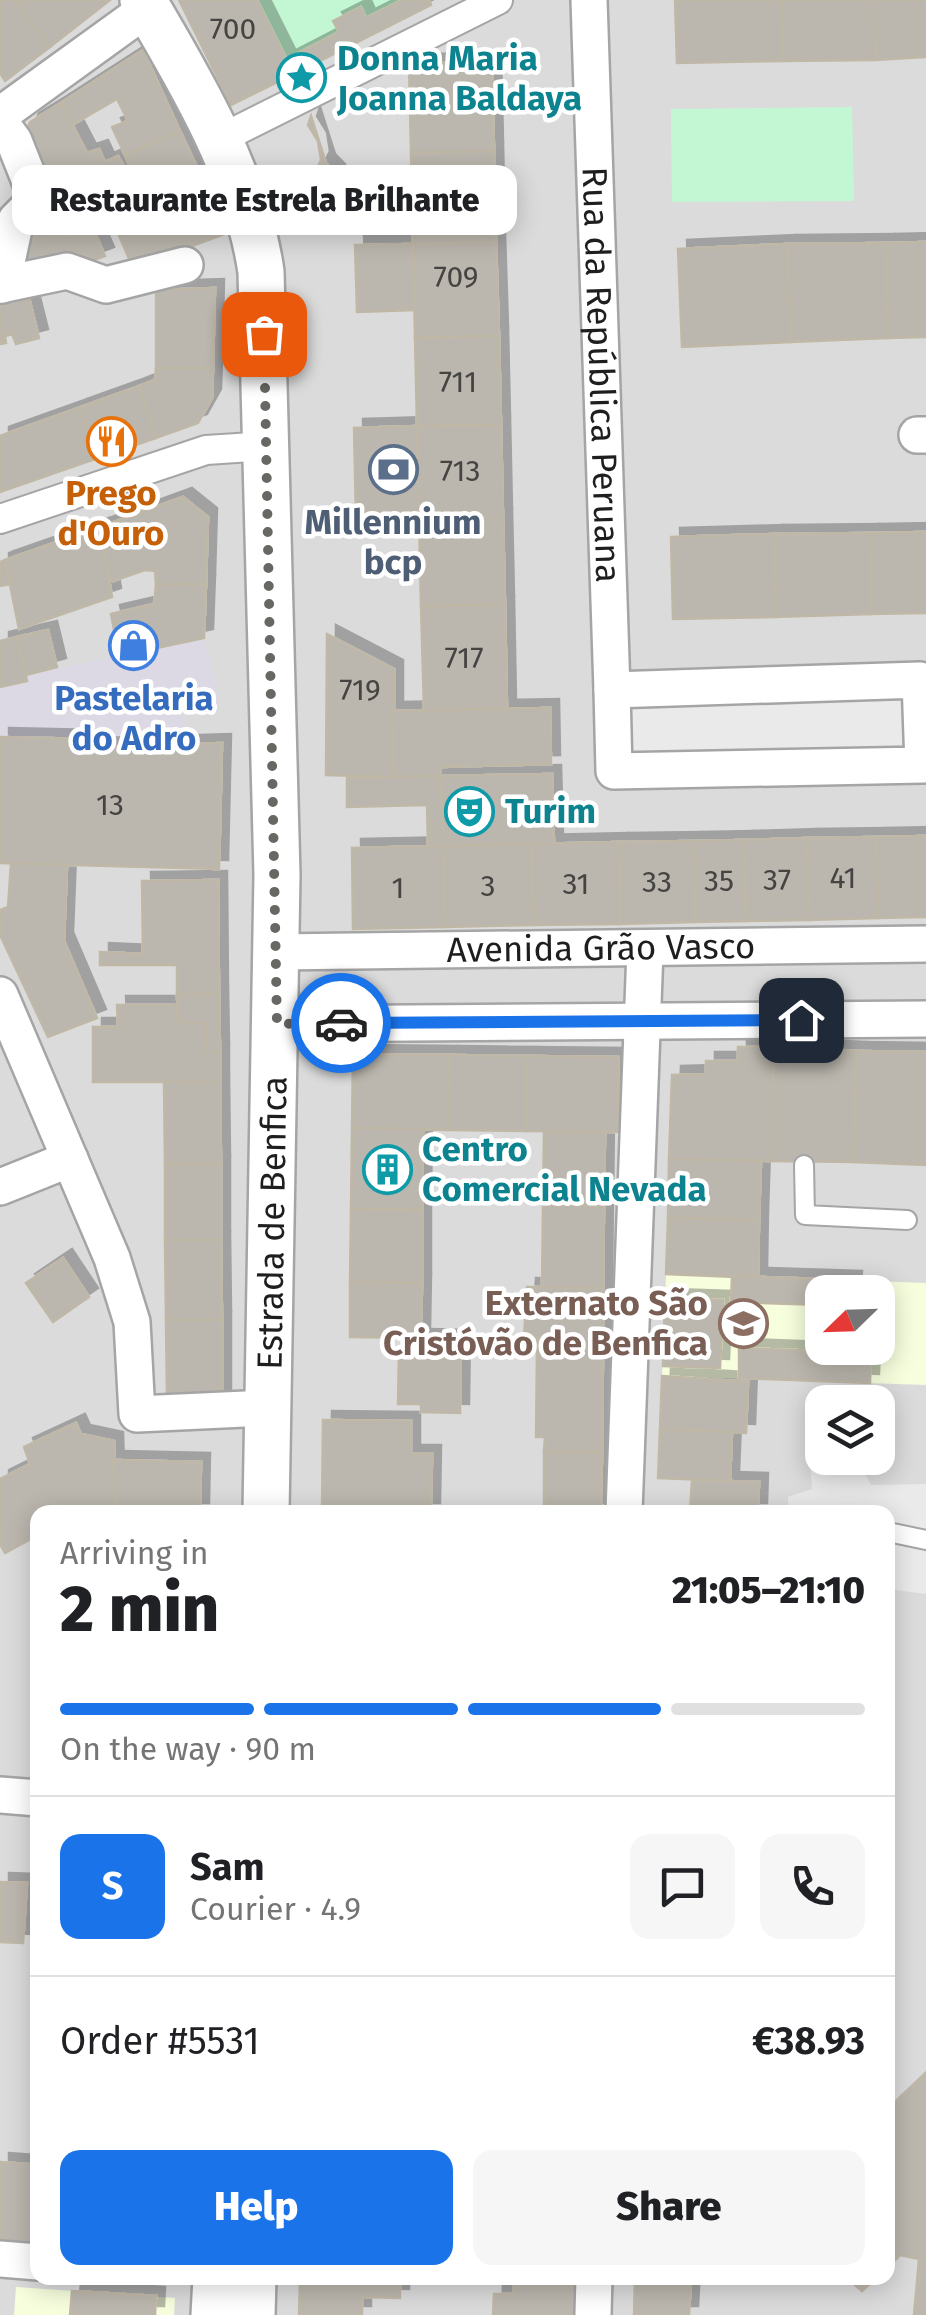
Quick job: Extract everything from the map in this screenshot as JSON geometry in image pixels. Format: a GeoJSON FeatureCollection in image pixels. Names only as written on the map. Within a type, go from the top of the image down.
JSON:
{"type":"FeatureCollection","features":[{"type":"Feature","properties":{"kind":"street"},"geometry":{"type":"LineString","coordinates":[[216,141],[498,0]]}},
{"type":"Feature","properties":{"kind":"street","name":"Rua da República Peruana"},"geometry":{"type":"LineString","coordinates":[[589,0],[614,771],[923,765],[920,680],[612,690]]}},
{"type":"Feature","properties":{"kind":"street"},"geometry":{"type":"LineString","coordinates":[[146,4],[0,119],[14,141],[38,199],[16,220],[1,285],[67,270],[106,285],[186,265]]}},
{"type":"Feature","properties":{"kind":"street","name":"Estrada de Benfica"},"geometry":{"type":"LineString","coordinates":[[146,4],[216,141],[258,254],[267,446],[277,1024],[266,1505]]}},
{"type":"Feature","properties":{"kind":"street"},"geometry":{"type":"LineString","coordinates":[[0,519],[206,450],[267,446]]}},
{"type":"Feature","properties":{"kind":"street","name":"Avenida Grão Vasco"},"geometry":{"type":"LineString","coordinates":[[276,952],[926,944]]}},
{"type":"Feature","properties":{"kind":"street"},"geometry":{"type":"LineString","coordinates":[[624,1505],[646,950]]}},
{"type":"Feature","properties":{"kind":"street"},"geometry":{"type":"LineString","coordinates":[[0,995],[112,1258],[132,1322],[137,1414],[269,1408]]}},
{"type":"Feature","properties":{"kind":"street","name":"Avenida Grão Vasco"},"geometry":{"type":"LineString","coordinates":[[277,1024],[926,1019]]}},
{"type":"Feature","properties":{"kind":"street"},"geometry":{"type":"LineString","coordinates":[[0,1187],[70,1159]]}},
{"type":"Feature","properties":{"kind":"street"},"geometry":{"type":"LineString","coordinates":[[0,1795],[30,1797]]}},
{"type":"Feature","properties":{"kind":"street"},"geometry":{"type":"LineString","coordinates":[[0,2260],[30,2262]]}},
{"type":"Feature","properties":{"kind":"street"},"geometry":{"type":"LineString","coordinates":[[214,2315],[216,2285]]}},
{"type":"Feature","properties":{"kind":"street"},"geometry":{"type":"LineString","coordinates":[[252,2315],[254,2285]]}},
{"type":"Feature","properties":{"kind":"street"},"geometry":{"type":"LineString","coordinates":[[593,2315],[594,2285]]}},
{"type":"Feature","properties":{"kind":"lane"},"geometry":{"type":"LineString","coordinates":[[804,1165],[806,1214],[907,1220]]}},
{"type":"Feature","properties":{"kind":"lane"},"geometry":{"type":"LineString","coordinates":[[895,1533],[926,1540]]}},
{"type":"Feature","properties":{"kind":"shaded area"},"geometry":{"type":"Polygon","coordinates":[[[0,0],[926,0],[926,2315],[0,2315],[0,0]]]}},
{"type":"Feature","properties":{"kind":"shaded area"},"geometry":{"type":"Polygon","coordinates":[[[257,0],[402,0],[366,18],[360,7],[334,20],[339,32],[287,59],[257,0]]]}},
{"type":"Feature","properties":{"kind":"shaded area"},"geometry":{"type":"Polygon","coordinates":[[[852,107],[854,201],[672,202],[671,109],[852,107]]]}},
{"type":"Feature","properties":{"kind":"shaded area"},"geometry":{"type":"Polygon","coordinates":[[[204,638],[218,693],[218,713],[184,715],[185,742],[171,746],[91,747],[88,739],[0,737],[0,687],[27,681],[26,675],[204,638]]]}},
{"type":"Feature","properties":{"kind":"shaded area"},"geometry":{"type":"Polygon","coordinates":[[[901,695],[904,753],[623,762],[621,703],[901,695]]]}},
{"type":"Feature","properties":{"kind":"shaded area","name":"Externato São Cristóvão de Benfica"},"geometry":{"type":"Polygon","coordinates":[[[666,1274],[805,1279],[805,1365],[895,1365],[895,1282],[926,1283],[926,1385],[662,1376],[666,1274]]]}},
{"type":"Feature","properties":{"kind":"shaded area"},"geometry":{"type":"Polygon","coordinates":[[[811,1475],[866,1475],[871,1485],[926,1484],[926,1594],[895,1590],[895,1505],[788,1505],[788,1497],[812,1489],[811,1475]]]}},
{"type":"Feature","properties":{"kind":"shaded area"},"geometry":{"type":"Polygon","coordinates":[[[16,2287],[175,2298],[174,2315],[14,2315],[16,2287]]]}},
{"type":"Feature","properties":{"kind":"building"},"geometry":{"type":"Polygon","coordinates":[[[0,0],[15,0],[50,47],[5,81],[0,73],[0,0]]]}},
{"type":"Feature","properties":{"kind":"building"},"geometry":{"type":"Polygon","coordinates":[[[15,0],[110,0],[50,47],[15,0]]]}},
{"type":"Feature","properties":{"kind":"building"},"geometry":{"type":"Polygon","coordinates":[[[179,0],[257,0],[294,74],[231,105],[179,0]]]}},
{"type":"Feature","properties":{"kind":"building"},"geometry":{"type":"Polygon","coordinates":[[[402,0],[429,0],[431,5],[294,74],[287,59],[339,32],[333,21],[361,7],[366,18],[402,0]]]}},
{"type":"Feature","properties":{"kind":"building"},"geometry":{"type":"Polygon","coordinates":[[[675,0],[782,0],[783,61],[677,63],[675,0]]]}},
{"type":"Feature","properties":{"kind":"building"},"geometry":{"type":"Polygon","coordinates":[[[782,0],[874,0],[876,60],[783,61],[782,0]]]}},
{"type":"Feature","properties":{"kind":"building"},"geometry":{"type":"Polygon","coordinates":[[[874,0],[926,0],[926,57],[876,60],[874,0]]]}},
{"type":"Feature","properties":{"kind":"building"},"geometry":{"type":"Polygon","coordinates":[[[143,50],[180,131],[125,155],[112,127],[128,121],[117,99],[72,125],[61,103],[143,50]]]}},
{"type":"Feature","properties":{"kind":"building"},"geometry":{"type":"Polygon","coordinates":[[[492,62],[494,151],[411,153],[409,63],[492,62]]]}},
{"type":"Feature","properties":{"kind":"building"},"geometry":{"type":"Polygon","coordinates":[[[61,103],[87,153],[99,149],[105,162],[118,156],[136,187],[115,201],[104,183],[88,192],[98,210],[64,236],[25,133],[30,122],[61,103]]]}},
{"type":"Feature","properties":{"kind":"building"},"geometry":{"type":"Polygon","coordinates":[[[311,116],[326,163],[336,173],[330,193],[315,194],[303,206],[277,215],[314,185],[309,184],[321,160],[318,141],[308,125],[311,116]]]}},
{"type":"Feature","properties":{"kind":"building"},"geometry":{"type":"Polygon","coordinates":[[[180,131],[204,182],[147,205],[125,155],[180,131]]]}},
{"type":"Feature","properties":{"kind":"building"},"geometry":{"type":"Polygon","coordinates":[[[494,151],[496,242],[413,244],[411,153],[494,151]]]}},
{"type":"Feature","properties":{"kind":"building"},"geometry":{"type":"Polygon","coordinates":[[[204,182],[227,233],[133,268],[112,219],[204,182]]]}},
{"type":"Feature","properties":{"kind":"building"},"geometry":{"type":"Polygon","coordinates":[[[50,206],[64,236],[88,217],[105,256],[86,263],[71,252],[9,277],[18,226],[50,206]]]}},
{"type":"Feature","properties":{"kind":"building"},"geometry":{"type":"Polygon","coordinates":[[[496,242],[499,336],[415,338],[413,244],[496,242]]]}},
{"type":"Feature","properties":{"kind":"building"},"geometry":{"type":"Polygon","coordinates":[[[926,242],[926,337],[888,338],[886,243],[926,242]]]}},
{"type":"Feature","properties":{"kind":"building"},"geometry":{"type":"Polygon","coordinates":[[[886,243],[888,338],[791,342],[787,244],[886,243]]]}},
{"type":"Feature","properties":{"kind":"building"},"geometry":{"type":"Polygon","coordinates":[[[413,244],[415,310],[357,312],[355,245],[413,244]]]}},
{"type":"Feature","properties":{"kind":"building"},"geometry":{"type":"Polygon","coordinates":[[[787,244],[791,342],[682,347],[678,249],[787,244]]]}},
{"type":"Feature","properties":{"kind":"building"},"geometry":{"type":"Polygon","coordinates":[[[26,286],[39,338],[16,344],[12,334],[5,336],[6,343],[0,344],[0,293],[26,286]]]}},
{"type":"Feature","properties":{"kind":"building"},"geometry":{"type":"Polygon","coordinates":[[[215,288],[213,368],[156,368],[156,290],[215,288]]]}},
{"type":"Feature","properties":{"kind":"building"},"geometry":{"type":"Polygon","coordinates":[[[499,336],[501,425],[417,426],[415,338],[499,336]]]}},
{"type":"Feature","properties":{"kind":"building"},"geometry":{"type":"Polygon","coordinates":[[[156,368],[213,368],[212,398],[198,423],[156,438],[139,386],[155,380],[156,368]]]}},
{"type":"Feature","properties":{"kind":"building"},"geometry":{"type":"Polygon","coordinates":[[[139,386],[156,438],[98,458],[78,408],[139,386]]]}},
{"type":"Feature","properties":{"kind":"building"},"geometry":{"type":"Polygon","coordinates":[[[78,408],[98,458],[0,492],[0,436],[78,408]]]}},
{"type":"Feature","properties":{"kind":"building"},"geometry":{"type":"Polygon","coordinates":[[[501,425],[503,517],[419,518],[417,426],[501,425]]]}},
{"type":"Feature","properties":{"kind":"building"},"geometry":{"type":"Polygon","coordinates":[[[417,426],[419,518],[356,519],[354,428],[417,426]]]}},
{"type":"Feature","properties":{"kind":"building"},"geometry":{"type":"Polygon","coordinates":[[[183,497],[208,517],[206,584],[156,585],[155,571],[145,570],[110,582],[100,527],[183,497]]]}},
{"type":"Feature","properties":{"kind":"building"},"geometry":{"type":"Polygon","coordinates":[[[503,517],[505,605],[421,606],[419,518],[503,517]]]}},
{"type":"Feature","properties":{"kind":"building"},"geometry":{"type":"Polygon","coordinates":[[[100,527],[112,597],[19,629],[5,560],[100,527]]]}},
{"type":"Feature","properties":{"kind":"building"},"geometry":{"type":"Polygon","coordinates":[[[926,532],[926,613],[871,614],[870,533],[926,532]]]}},
{"type":"Feature","properties":{"kind":"building"},"geometry":{"type":"Polygon","coordinates":[[[870,533],[871,614],[776,617],[774,534],[870,533]]]}},
{"type":"Feature","properties":{"kind":"building"},"geometry":{"type":"Polygon","coordinates":[[[774,534],[776,617],[673,619],[671,537],[774,534]]]}},
{"type":"Feature","properties":{"kind":"building"},"geometry":{"type":"Polygon","coordinates":[[[5,560],[10,584],[0,586],[0,562],[5,560]]]}},
{"type":"Feature","properties":{"kind":"building"},"geometry":{"type":"Polygon","coordinates":[[[206,584],[204,638],[119,656],[111,614],[154,604],[156,585],[206,584]]]}},
{"type":"Feature","properties":{"kind":"building"},"geometry":{"type":"Polygon","coordinates":[[[505,605],[507,709],[424,710],[421,606],[505,605]]]}},
{"type":"Feature","properties":{"kind":"building"},"geometry":{"type":"Polygon","coordinates":[[[48,630],[57,667],[26,675],[17,637],[48,630]]]}},
{"type":"Feature","properties":{"kind":"building"},"geometry":{"type":"Polygon","coordinates":[[[327,634],[394,669],[394,777],[326,775],[327,634]]]}},
{"type":"Feature","properties":{"kind":"building"},"geometry":{"type":"Polygon","coordinates":[[[17,637],[27,681],[0,687],[0,641],[17,637]]]}},
{"type":"Feature","properties":{"kind":"building"},"geometry":{"type":"Polygon","coordinates":[[[550,708],[551,764],[440,767],[441,776],[394,777],[392,711],[550,708]]]}},
{"type":"Feature","properties":{"kind":"building"},"geometry":{"type":"Polygon","coordinates":[[[0,737],[88,739],[91,747],[222,743],[219,869],[0,863],[0,737]]]}},
{"type":"Feature","properties":{"kind":"building"},"geometry":{"type":"Polygon","coordinates":[[[552,774],[554,844],[443,846],[441,776],[552,774]]]}},
{"type":"Feature","properties":{"kind":"building"},"geometry":{"type":"Polygon","coordinates":[[[441,776],[443,846],[428,846],[427,805],[347,807],[347,778],[441,776]]]}},
{"type":"Feature","properties":{"kind":"building"},"geometry":{"type":"Polygon","coordinates":[[[926,836],[926,917],[878,918],[876,837],[926,836]]]}},
{"type":"Feature","properties":{"kind":"building"},"geometry":{"type":"Polygon","coordinates":[[[876,837],[878,918],[809,920],[807,838],[876,837]]]}},
{"type":"Feature","properties":{"kind":"building"},"geometry":{"type":"Polygon","coordinates":[[[807,838],[809,920],[746,921],[744,840],[807,838]]]}},
{"type":"Feature","properties":{"kind":"building"},"geometry":{"type":"Polygon","coordinates":[[[744,840],[746,921],[695,922],[693,841],[744,840]]]}},
{"type":"Feature","properties":{"kind":"building"},"geometry":{"type":"Polygon","coordinates":[[[693,841],[695,922],[620,924],[619,842],[693,841]]]}},
{"type":"Feature","properties":{"kind":"building"},"geometry":{"type":"Polygon","coordinates":[[[619,842],[620,924],[534,925],[531,844],[619,842]]]}},
{"type":"Feature","properties":{"kind":"building"},"geometry":{"type":"Polygon","coordinates":[[[531,844],[534,925],[445,927],[443,846],[531,844]]]}},
{"type":"Feature","properties":{"kind":"building"},"geometry":{"type":"Polygon","coordinates":[[[443,846],[445,927],[353,929],[352,848],[443,846]]]}},
{"type":"Feature","properties":{"kind":"building"},"geometry":{"type":"Polygon","coordinates":[[[11,863],[67,865],[64,941],[97,1018],[48,1037],[1,937],[0,910],[8,907],[11,863]]]}},
{"type":"Feature","properties":{"kind":"building"},"geometry":{"type":"Polygon","coordinates":[[[218,880],[219,994],[177,994],[177,965],[100,965],[100,952],[143,954],[142,881],[218,880]]]}},
{"type":"Feature","properties":{"kind":"building"},"geometry":{"type":"Polygon","coordinates":[[[177,994],[219,994],[220,1052],[206,1052],[205,1023],[178,1023],[177,994]]]}},
{"type":"Feature","properties":{"kind":"building"},"geometry":{"type":"Polygon","coordinates":[[[117,1005],[177,1005],[178,1023],[205,1023],[206,1052],[220,1052],[220,1082],[93,1082],[93,1027],[118,1027],[117,1005]]]}},
{"type":"Feature","properties":{"kind":"building"},"geometry":{"type":"Polygon","coordinates":[[[738,1047],[773,1047],[773,1161],[669,1159],[672,1075],[706,1074],[706,1061],[738,1061],[738,1047]]]}},
{"type":"Feature","properties":{"kind":"building"},"geometry":{"type":"Polygon","coordinates":[[[773,1047],[857,1051],[853,1162],[773,1161],[773,1047]]]}},
{"type":"Feature","properties":{"kind":"building"},"geometry":{"type":"Polygon","coordinates":[[[857,1051],[926,1052],[926,1165],[853,1162],[857,1051]]]}},
{"type":"Feature","properties":{"kind":"building"},"geometry":{"type":"Polygon","coordinates":[[[353,1054],[449,1055],[448,1130],[352,1128],[353,1054]]]}},
{"type":"Feature","properties":{"kind":"building"},"geometry":{"type":"Polygon","coordinates":[[[449,1055],[527,1056],[527,1131],[448,1130],[449,1055]]]}},
{"type":"Feature","properties":{"kind":"building"},"geometry":{"type":"Polygon","coordinates":[[[527,1056],[618,1057],[618,1132],[527,1131],[527,1056]]]}},
{"type":"Feature","properties":{"kind":"building"},"geometry":{"type":"Polygon","coordinates":[[[164,1082],[220,1082],[221,1164],[165,1165],[164,1082]]]}},
{"type":"Feature","properties":{"kind":"building","name":"Centro Comercial Nevada"},"geometry":{"type":"Polygon","coordinates":[[[352,1128],[423,1129],[422,1210],[351,1209],[352,1128]]]}},
{"type":"Feature","properties":{"kind":"building"},"geometry":{"type":"Polygon","coordinates":[[[544,1131],[605,1132],[604,1206],[543,1205],[544,1131]]]}},
{"type":"Feature","properties":{"kind":"building"},"geometry":{"type":"Polygon","coordinates":[[[669,1159],[761,1161],[759,1220],[668,1218],[669,1159]]]}},
{"type":"Feature","properties":{"kind":"building"},"geometry":{"type":"Polygon","coordinates":[[[221,1164],[221,1240],[165,1240],[165,1165],[221,1164]]]}},
{"type":"Feature","properties":{"kind":"building"},"geometry":{"type":"Polygon","coordinates":[[[543,1205],[604,1206],[603,1288],[542,1287],[543,1205]]]}},
{"type":"Feature","properties":{"kind":"building"},"geometry":{"type":"Polygon","coordinates":[[[351,1209],[422,1210],[422,1283],[350,1282],[351,1209]]]}},
{"type":"Feature","properties":{"kind":"building"},"geometry":{"type":"Polygon","coordinates":[[[668,1218],[759,1220],[758,1278],[666,1274],[668,1218]]]}},
{"type":"Feature","properties":{"kind":"building"},"geometry":{"type":"Polygon","coordinates":[[[165,1240],[221,1240],[222,1320],[166,1320],[165,1240]]]}},
{"type":"Feature","properties":{"kind":"building"},"geometry":{"type":"Polygon","coordinates":[[[63,1258],[89,1297],[53,1322],[26,1283],[63,1258]]]}},
{"type":"Feature","properties":{"kind":"building"},"geometry":{"type":"Polygon","coordinates":[[[732,1276],[805,1278],[805,1304],[731,1302],[732,1276]]]}},
{"type":"Feature","properties":{"kind":"building"},"geometry":{"type":"Polygon","coordinates":[[[350,1282],[422,1283],[421,1338],[350,1337],[350,1282]]]}},
{"type":"Feature","properties":{"kind":"building"},"geometry":{"type":"Polygon","coordinates":[[[527,1287],[603,1288],[603,1349],[537,1349],[537,1337],[524,1337],[527,1287]]]}},
{"type":"Feature","properties":{"kind":"building"},"geometry":{"type":"Polygon","coordinates":[[[665,1298],[723,1300],[720,1368],[663,1366],[665,1298]]]}},
{"type":"Feature","properties":{"kind":"building"},"geometry":{"type":"Polygon","coordinates":[[[166,1320],[222,1320],[222,1400],[167,1400],[166,1320]]]}},
{"type":"Feature","properties":{"kind":"building"},"geometry":{"type":"Polygon","coordinates":[[[421,1338],[461,1339],[460,1413],[421,1412],[421,1404],[398,1404],[399,1350],[421,1350],[421,1338]]]}},
{"type":"Feature","properties":{"kind":"building"},"geometry":{"type":"Polygon","coordinates":[[[739,1348],[805,1350],[805,1365],[871,1365],[870,1383],[739,1378],[739,1348]]]}},
{"type":"Feature","properties":{"kind":"building"},"geometry":{"type":"Polygon","coordinates":[[[537,1349],[603,1349],[602,1453],[544,1451],[545,1437],[536,1437],[537,1349]]]}},
{"type":"Feature","properties":{"kind":"building"},"geometry":{"type":"Polygon","coordinates":[[[662,1376],[748,1382],[746,1433],[660,1429],[662,1376]]]}},
{"type":"Feature","properties":{"kind":"building"},"geometry":{"type":"Polygon","coordinates":[[[323,1420],[411,1421],[411,1454],[432,1454],[431,1505],[322,1505],[323,1420]]]}},
{"type":"Feature","properties":{"kind":"building"},"geometry":{"type":"Polygon","coordinates":[[[76,1423],[81,1434],[114,1441],[116,1505],[30,1505],[30,1539],[5,1553],[0,1544],[0,1479],[30,1464],[24,1447],[76,1423]]]}},
{"type":"Feature","properties":{"kind":"building"},"geometry":{"type":"Polygon","coordinates":[[[660,1429],[732,1432],[730,1481],[658,1478],[660,1429]]]}},
{"type":"Feature","properties":{"kind":"building"},"geometry":{"type":"Polygon","coordinates":[[[544,1451],[602,1453],[601,1505],[544,1505],[544,1451]]]}},
{"type":"Feature","properties":{"kind":"building"},"geometry":{"type":"Polygon","coordinates":[[[113,1460],[201,1462],[200,1505],[116,1505],[113,1460]]]}},
{"type":"Feature","properties":{"kind":"building"},"geometry":{"type":"Polygon","coordinates":[[[692,1480],[759,1482],[758,1505],[690,1505],[692,1480]]]}},
{"type":"Feature","properties":{"kind":"building"},"geometry":{"type":"Polygon","coordinates":[[[0,1882],[27,1883],[23,1943],[0,1942],[0,1882]]]}},
{"type":"Feature","properties":{"kind":"building"},"geometry":{"type":"Polygon","coordinates":[[[926,2073],[926,2315],[914,2315],[919,2259],[900,2255],[895,2260],[895,2102],[926,2073]]]}},
{"type":"Feature","properties":{"kind":"building"},"geometry":{"type":"Polygon","coordinates":[[[0,2162],[30,2164],[30,2251],[0,2248],[0,2162]]]}},
{"type":"Feature","properties":{"kind":"building"},"geometry":{"type":"Polygon","coordinates":[[[300,2285],[400,2285],[400,2298],[362,2297],[362,2315],[299,2315],[300,2285]]]}},
{"type":"Feature","properties":{"kind":"building"},"geometry":{"type":"Polygon","coordinates":[[[514,2285],[575,2285],[575,2315],[493,2315],[494,2294],[514,2294],[514,2285]]]}},
{"type":"Feature","properties":{"kind":"building"},"geometry":{"type":"Polygon","coordinates":[[[635,2285],[691,2285],[689,2315],[634,2315],[635,2285]]]}},
{"type":"Feature","properties":{"kind":"building"},"geometry":{"type":"Polygon","coordinates":[[[72,2291],[156,2296],[155,2315],[70,2315],[72,2291]]]}},
{"type":"Feature","properties":{"kind":"way so far"},"geometry":{"type":"LineString","coordinates":[[264,334],[276,800],[277,1024],[341,1023]]}},
{"type":"Feature","properties":{"kind":"place","name":"Donna Maria Joanna Baldaya"},"geometry":{"type":"Point","coordinates":[302,78]}},
{"type":"Feature","properties":{"kind":"place","name":"Restaurante Estrela Brilhante"},"geometry":{"type":"Point","coordinates":[264,334]}},
{"type":"Feature","properties":{"kind":"place","name":"Prego d'Ouro"},"geometry":{"type":"Point","coordinates":[111,441]}},
{"type":"Feature","properties":{"kind":"place","name":"Millennium bcp"},"geometry":{"type":"Point","coordinates":[393,470]}},
{"type":"Feature","properties":{"kind":"place","name":"Pastelaria do Adro"},"geometry":{"type":"Point","coordinates":[134,646]}},
{"type":"Feature","properties":{"kind":"place","name":"Turim"},"geometry":{"type":"Point","coordinates":[470,811]}},
{"type":"Feature","properties":{"kind":"place","name":"Centro Comercial Nevada"},"geometry":{"type":"Point","coordinates":[387,1169]}},
{"type":"Feature","properties":{"kind":"place","name":"Externato São Cristóvão de Benfica"},"geometry":{"type":"Point","coordinates":[743,1323]}},
{"type":"Feature","properties":{"kind":"route"},"geometry":{"type":"LineString","coordinates":[[341,1023],[801,1020]]}}]}
